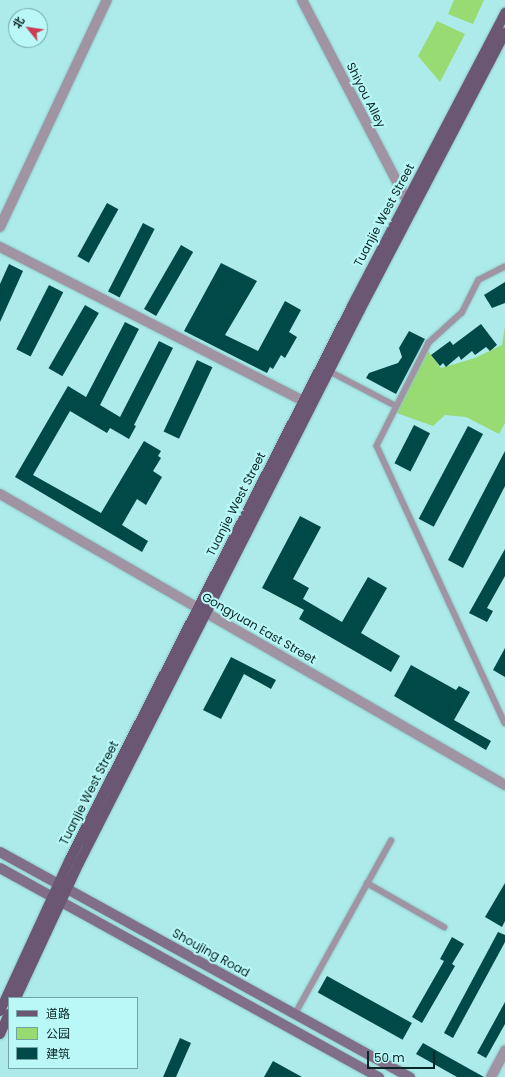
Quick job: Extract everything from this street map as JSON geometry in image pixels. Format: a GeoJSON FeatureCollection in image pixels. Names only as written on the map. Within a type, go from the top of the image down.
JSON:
{"type":"FeatureCollection","features":[{"type":"Feature","properties":{"kind":"main road","name":"Tuanjie West Street"},"geometry":{"type":"LineString","coordinates":[[0,1011],[202,610],[303,401],[505,12]]}},
{"type":"Feature","properties":{"kind":"main road","name":"Tuanjie West Street"},"geometry":{"type":"LineString","coordinates":[[202,610],[329,371],[505,33]]}},
{"type":"Feature","properties":{"kind":"main road","name":"Shoujing Road"},"geometry":{"type":"LineString","coordinates":[[0,852],[410,1077]]}},
{"type":"Feature","properties":{"kind":"main road"},"geometry":{"type":"LineString","coordinates":[[0,868],[379,1077]]}},
{"type":"Feature","properties":{"kind":"main road","name":"Tuanjie West Street"},"geometry":{"type":"LineString","coordinates":[[16,997],[56,900]]}},
{"type":"Feature","properties":{"kind":"main road"},"geometry":{"type":"LineString","coordinates":[[0,1034],[8,1016]]}},
{"type":"Feature","properties":{"kind":"street"},"geometry":{"type":"LineString","coordinates":[[0,227],[107,0]]}},
{"type":"Feature","properties":{"kind":"street","name":"Shiyou Alley"},"geometry":{"type":"LineString","coordinates":[[302,0],[406,201]]}},
{"type":"Feature","properties":{"kind":"street"},"geometry":{"type":"LineString","coordinates":[[0,247],[303,401]]}},
{"type":"Feature","properties":{"kind":"street","name":"Gongyuan East Street"},"geometry":{"type":"LineString","coordinates":[[0,494],[505,785]]}},
{"type":"Feature","properties":{"kind":"street"},"geometry":{"type":"LineString","coordinates":[[491,1077],[505,1051]]}},
{"type":"Feature","properties":{"kind":"lane"},"geometry":{"type":"LineString","coordinates":[[505,268],[479,280],[462,313],[429,343],[377,446],[505,723]]}},
{"type":"Feature","properties":{"kind":"lane"},"geometry":{"type":"LineString","coordinates":[[329,371],[396,406]]}},
{"type":"Feature","properties":{"kind":"lane"},"geometry":{"type":"LineString","coordinates":[[295,1014],[391,840]]}},
{"type":"Feature","properties":{"kind":"lane"},"geometry":{"type":"LineString","coordinates":[[367,884],[444,927]]}},
{"type":"Feature","properties":{"kind":"green space"},"geometry":{"type":"Polygon","coordinates":[[[454,0],[484,0],[473,24],[448,14],[454,0]]]}},
{"type":"Feature","properties":{"kind":"green space"},"geometry":{"type":"Polygon","coordinates":[[[437,21],[465,34],[440,82],[418,56],[437,21]]]}},
{"type":"Feature","properties":{"kind":"green space"},"geometry":{"type":"Polygon","coordinates":[[[505,326],[505,423],[499,434],[466,417],[445,415],[433,426],[394,412],[428,351],[441,368],[475,358],[502,345],[505,326]]]}},
{"type":"Feature","properties":{"kind":"building"},"geometry":{"type":"Polygon","coordinates":[[[107,203],[118,209],[89,263],[77,256],[107,203]]]}},
{"type":"Feature","properties":{"kind":"building"},"geometry":{"type":"Polygon","coordinates":[[[143,223],[155,229],[120,298],[108,292],[143,223]]]}},
{"type":"Feature","properties":{"kind":"building"},"geometry":{"type":"Polygon","coordinates":[[[181,245],[193,252],[156,316],[144,309],[181,245]]]}},
{"type":"Feature","properties":{"kind":"building"},"geometry":{"type":"Polygon","coordinates":[[[221,263],[257,281],[225,335],[258,351],[285,301],[301,310],[289,332],[297,337],[285,358],[281,355],[273,369],[270,367],[267,373],[184,331],[221,263]]]}},
{"type":"Feature","properties":{"kind":"building"},"geometry":{"type":"Polygon","coordinates":[[[9,264],[23,271],[0,322],[0,284],[9,264]]]}},
{"type":"Feature","properties":{"kind":"building"},"geometry":{"type":"Polygon","coordinates":[[[505,282],[505,303],[492,308],[484,295],[505,282]]]}},
{"type":"Feature","properties":{"kind":"building"},"geometry":{"type":"Polygon","coordinates":[[[49,285],[63,292],[31,356],[16,349],[49,285]]]}},
{"type":"Feature","properties":{"kind":"building"},"geometry":{"type":"Polygon","coordinates":[[[85,305],[99,313],[62,376],[48,368],[85,305]]]}},
{"type":"Feature","properties":{"kind":"building"},"geometry":{"type":"Polygon","coordinates":[[[125,322],[139,329],[100,405],[120,417],[159,341],[173,348],[134,425],[136,426],[129,439],[110,428],[107,433],[70,411],[33,475],[101,513],[144,441],[161,451],[158,456],[161,458],[153,471],[162,477],[146,505],[137,499],[122,525],[148,541],[142,552],[15,477],[68,386],[86,397],[125,322]]]}},
{"type":"Feature","properties":{"kind":"building"},"geometry":{"type":"Polygon","coordinates":[[[481,324],[497,345],[490,351],[486,347],[475,355],[472,351],[461,360],[459,356],[446,367],[443,363],[440,366],[431,355],[450,341],[453,345],[481,324]]]}},
{"type":"Feature","properties":{"kind":"building"},"geometry":{"type":"Polygon","coordinates":[[[409,331],[425,339],[396,394],[366,378],[369,373],[398,363],[402,357],[399,348],[409,331]]]}},
{"type":"Feature","properties":{"kind":"building"},"geometry":{"type":"Polygon","coordinates":[[[197,360],[212,367],[179,439],[164,432],[197,360]]]}},
{"type":"Feature","properties":{"kind":"building"},"geometry":{"type":"Polygon","coordinates":[[[414,425],[430,433],[411,471],[394,463],[414,425]]]}},
{"type":"Feature","properties":{"kind":"building"},"geometry":{"type":"Polygon","coordinates":[[[468,426],[483,434],[434,527],[419,519],[468,426]]]}},
{"type":"Feature","properties":{"kind":"building"},"geometry":{"type":"Polygon","coordinates":[[[505,451],[505,486],[463,568],[448,560],[505,451]]]}},
{"type":"Feature","properties":{"kind":"building"},"geometry":{"type":"Polygon","coordinates":[[[300,516],[321,527],[293,579],[309,588],[303,599],[342,622],[368,577],[387,588],[361,633],[400,656],[391,672],[299,619],[304,610],[262,588],[300,516]]]}},
{"type":"Feature","properties":{"kind":"building"},"geometry":{"type":"Polygon","coordinates":[[[505,549],[505,576],[487,608],[493,611],[487,622],[469,613],[505,549]]]}},
{"type":"Feature","properties":{"kind":"building"},"geometry":{"type":"Polygon","coordinates":[[[505,648],[505,677],[493,670],[505,648]]]}},
{"type":"Feature","properties":{"kind":"building"},"geometry":{"type":"Polygon","coordinates":[[[231,657],[276,680],[271,689],[244,674],[221,719],[203,710],[231,657]]]}},
{"type":"Feature","properties":{"kind":"building"},"geometry":{"type":"Polygon","coordinates":[[[411,665],[456,690],[459,686],[470,692],[454,720],[491,741],[486,750],[394,696],[411,665]]]}},
{"type":"Feature","properties":{"kind":"building"},"geometry":{"type":"Polygon","coordinates":[[[505,883],[505,921],[502,927],[485,917],[505,883]]]}},
{"type":"Feature","properties":{"kind":"building"},"geometry":{"type":"Polygon","coordinates":[[[498,932],[505,935],[505,942],[453,1038],[444,1033],[498,932]]]}},
{"type":"Feature","properties":{"kind":"building"},"geometry":{"type":"Polygon","coordinates":[[[452,937],[464,944],[452,964],[455,966],[422,1023],[412,1017],[444,961],[440,959],[452,937]]]}},
{"type":"Feature","properties":{"kind":"building"},"geometry":{"type":"Polygon","coordinates":[[[327,976],[412,1023],[403,1040],[318,993],[327,976]]]}},
{"type":"Feature","properties":{"kind":"building"},"geometry":{"type":"Polygon","coordinates":[[[505,1002],[505,1024],[486,1058],[477,1053],[505,1002]]]}},
{"type":"Feature","properties":{"kind":"building"},"geometry":{"type":"Polygon","coordinates":[[[180,1038],[191,1043],[176,1077],[163,1077],[180,1038]]]}},
{"type":"Feature","properties":{"kind":"building"},"geometry":{"type":"Polygon","coordinates":[[[423,1043],[484,1077],[457,1077],[416,1054],[423,1043]]]}},
{"type":"Feature","properties":{"kind":"building"},"geometry":{"type":"Polygon","coordinates":[[[273,1061],[302,1077],[264,1077],[273,1061]]]}}]}
